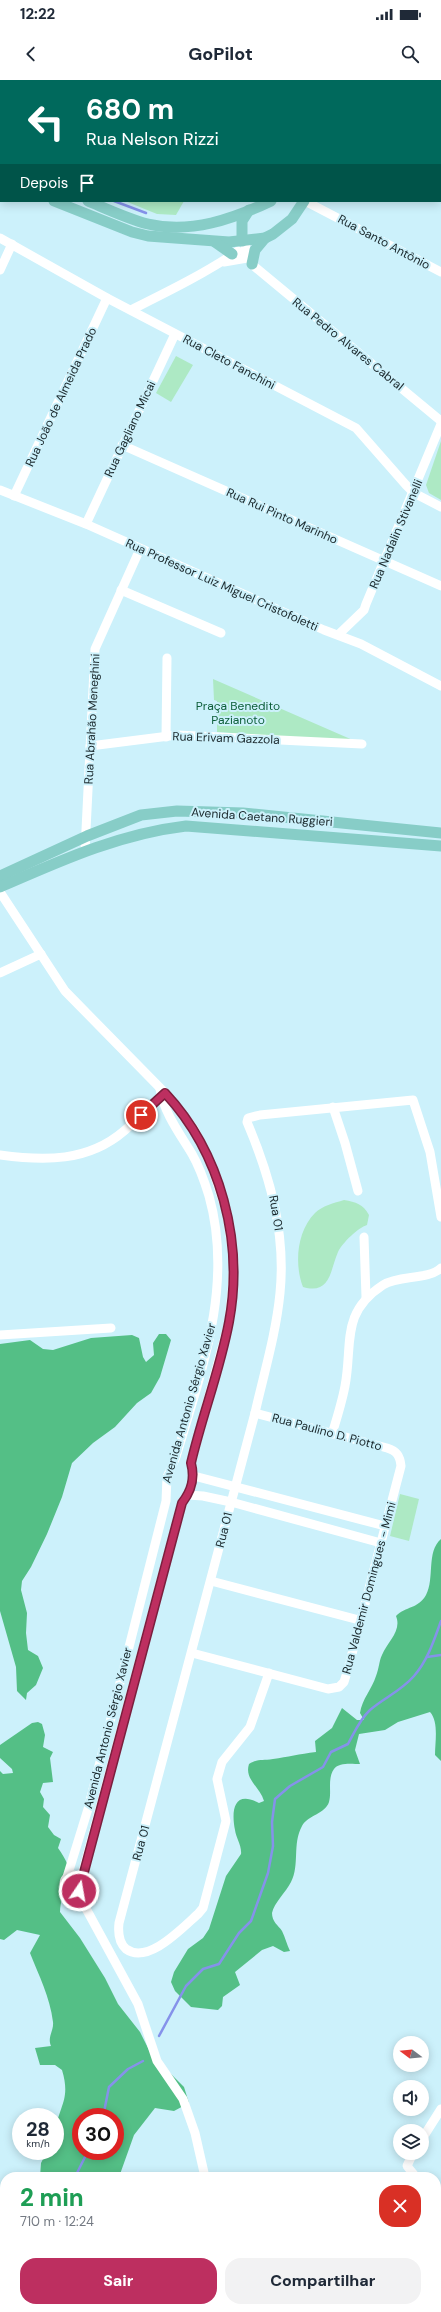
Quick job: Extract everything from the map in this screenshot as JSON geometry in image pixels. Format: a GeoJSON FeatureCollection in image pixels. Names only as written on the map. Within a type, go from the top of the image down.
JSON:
{"type":"FeatureCollection","features":[{"type":"Feature","properties":{"kind":"main road"},"geometry":{"type":"LineString","coordinates":[[57,202],[132,232],[148,236],[212,241],[245,255],[255,250],[265,238]]}},
{"type":"Feature","properties":{"kind":"main road"},"geometry":{"type":"LineString","coordinates":[[91,202],[149,224],[180,227],[213,223],[269,202]]}},
{"type":"Feature","properties":{"kind":"main road"},"geometry":{"type":"LineString","coordinates":[[245,255],[265,238],[292,219],[303,202]]}},
{"type":"Feature","properties":{"kind":"main road"},"geometry":{"type":"LineString","coordinates":[[245,255],[241,225],[249,210]]}},
{"type":"Feature","properties":{"kind":"main road"},"geometry":{"type":"LineString","coordinates":[[212,241],[245,255]]}},
{"type":"Feature","properties":{"kind":"main road","name":"Avenida Caetano Ruggieri"},"geometry":{"type":"LineString","coordinates":[[0,876],[87,836],[141,815],[177,810],[243,813],[441,833]]}},
{"type":"Feature","properties":{"kind":"main road","name":"Avenida Caetano Ruggieri"},"geometry":{"type":"LineString","coordinates":[[0,887],[85,850],[152,830],[186,826],[441,846]]}},
{"type":"Feature","properties":{"kind":"street","name":"Rua Santo Antônio"},"geometry":{"type":"LineString","coordinates":[[306,202],[441,272]]}},
{"type":"Feature","properties":{"kind":"street","name":"Rua Cleto Fanchini"},"geometry":{"type":"LineString","coordinates":[[0,238],[107,298],[356,428],[414,493],[441,507]]}},
{"type":"Feature","properties":{"kind":"street"},"geometry":{"type":"LineString","coordinates":[[0,270],[12,244]]}},
{"type":"Feature","properties":{"kind":"street"},"geometry":{"type":"LineString","coordinates":[[131,310],[223,262],[245,255]]}},
{"type":"Feature","properties":{"kind":"street","name":"Rua Pedro Alvares Cabral"},"geometry":{"type":"LineString","coordinates":[[245,255],[441,421]]}},
{"type":"Feature","properties":{"kind":"street","name":"Rua João de Almeida Prado"},"geometry":{"type":"LineString","coordinates":[[14,496],[107,298]]}},
{"type":"Feature","properties":{"kind":"street","name":"Rua Gagliano Micai"},"geometry":{"type":"LineString","coordinates":[[86,524],[175,334]]}},
{"type":"Feature","properties":{"kind":"street","name":"Rua Nadalin Stivanelli"},"geometry":{"type":"LineString","coordinates":[[338,635],[364,610],[414,493],[441,424]]}},
{"type":"Feature","properties":{"kind":"street","name":"Rua Rui Pinto Marinho"},"geometry":{"type":"LineString","coordinates":[[122,445],[441,586]]}},
{"type":"Feature","properties":{"kind":"street","name":"Rua Professor Luiz Miguel Cristofoletti"},"geometry":{"type":"LineString","coordinates":[[0,490],[86,524],[140,549],[361,644],[441,686]]}},
{"type":"Feature","properties":{"kind":"street","name":"Rua Abrahão Meneghini"},"geometry":{"type":"LineString","coordinates":[[85,850],[87,836],[95,649],[140,549]]}},
{"type":"Feature","properties":{"kind":"street"},"geometry":{"type":"LineString","coordinates":[[121,590],[221,633]]}},
{"type":"Feature","properties":{"kind":"street"},"geometry":{"type":"LineString","coordinates":[[166,736],[167,658]]}},
{"type":"Feature","properties":{"kind":"street","name":"Rua Erivam Gazzola"},"geometry":{"type":"LineString","coordinates":[[90,746],[166,736],[216,736],[362,744]]}},
{"type":"Feature","properties":{"kind":"street"},"geometry":{"type":"LineString","coordinates":[[0,892],[65,992],[162,1093],[124,1132],[97,1150],[69,1158],[29,1159],[0,1155]]}},
{"type":"Feature","properties":{"kind":"street"},"geometry":{"type":"LineString","coordinates":[[0,973],[40,954]]}},
{"type":"Feature","properties":{"kind":"street","name":"Avenida Antonio Sérgio Xavier"},"geometry":{"type":"LineString","coordinates":[[67,1877],[88,1808],[166,1501],[167,1477],[176,1457],[212,1327],[219,1283],[218,1241],[209,1196],[193,1156],[173,1124],[162,1093]]}},
{"type":"Feature","properties":{"kind":"street","name":"Avenida Antonio Sérgio Xavier"},"geometry":{"type":"LineString","coordinates":[[81,1879],[182,1503],[188,1495],[194,1476],[191,1463],[229,1322],[234,1263],[227,1212],[211,1164],[194,1129],[162,1093]]}},
{"type":"Feature","properties":{"kind":"street"},"geometry":{"type":"LineString","coordinates":[[358,1191],[346,1143],[333,1107],[414,1100],[430,1152],[441,1217]]}},
{"type":"Feature","properties":{"kind":"street","name":"Rua 01"},"geometry":{"type":"LineString","coordinates":[[269,1673],[250,1728],[222,1762],[217,1779],[225,1815],[225,1827],[202,1908],[198,1914],[177,1932],[153,1950],[139,1954],[125,1948],[119,1936],[119,1923],[255,1413],[272,1343],[280,1293],[280,1236],[272,1189],[247,1122],[249,1117],[260,1115],[333,1107]]}},
{"type":"Feature","properties":{"kind":"street"},"geometry":{"type":"LineString","coordinates":[[364,1237],[366,1297]]}},
{"type":"Feature","properties":{"kind":"street"},"geometry":{"type":"LineString","coordinates":[[332,1434],[345,1388],[348,1365],[347,1347],[353,1319],[366,1297],[385,1284],[408,1277],[431,1274],[441,1268]]}},
{"type":"Feature","properties":{"kind":"street"},"geometry":{"type":"LineString","coordinates":[[0,1335],[111,1328]]}},
{"type":"Feature","properties":{"kind":"street","name":"Rua Paulino D. Piotto"},"geometry":{"type":"LineString","coordinates":[[255,1413],[387,1448],[398,1455]]}},
{"type":"Feature","properties":{"kind":"street","name":"Rua Valdemir Domingues - Mimi"},"geometry":{"type":"LineString","coordinates":[[192,1653],[328,1689],[339,1687],[346,1676],[359,1620],[401,1466],[398,1455]]}},
{"type":"Feature","properties":{"kind":"street"},"geometry":{"type":"LineString","coordinates":[[176,1457],[187,1459],[191,1463]]}},
{"type":"Feature","properties":{"kind":"street"},"geometry":{"type":"LineString","coordinates":[[194,1476],[235,1488],[385,1526]]}},
{"type":"Feature","properties":{"kind":"street"},"geometry":{"type":"LineString","coordinates":[[188,1495],[203,1496],[231,1502],[381,1543]]}},
{"type":"Feature","properties":{"kind":"street"},"geometry":{"type":"LineString","coordinates":[[166,1501],[177,1504],[182,1503]]}},
{"type":"Feature","properties":{"kind":"street"},"geometry":{"type":"LineString","coordinates":[[211,1581],[359,1620]]}},
{"type":"Feature","properties":{"kind":"street"},"geometry":{"type":"LineString","coordinates":[[76,1875],[81,1879],[81,1889],[77,1892],[70,1892],[65,1888],[67,1877],[76,1875]]}},
{"type":"Feature","properties":{"kind":"street"},"geometry":{"type":"LineString","coordinates":[[77,1892],[138,2004],[158,2061],[183,2098],[195,2133],[204,2172]]}},
{"type":"Feature","properties":{"kind":"street"},"geometry":{"type":"LineString","coordinates":[[429,2128],[441,2109]]}},
{"type":"Feature","properties":{"kind":"street"},"geometry":{"type":"LineString","coordinates":[[409,2160],[408,2162],[412,2172]]}},
{"type":"Feature","properties":{"kind":"green space"},"geometry":{"type":"Polygon","coordinates":[[[127,202],[183,202],[176,215],[157,214],[127,202]]]}},
{"type":"Feature","properties":{"kind":"green space"},"geometry":{"type":"Polygon","coordinates":[[[176,356],[193,365],[171,402],[156,393],[176,356]]]}},
{"type":"Feature","properties":{"kind":"green space"},"geometry":{"type":"Polygon","coordinates":[[[441,441],[441,500],[429,493],[426,485],[441,441]]]}},
{"type":"Feature","properties":{"kind":"green space","name":"Praça Benedito Pazianoto"},"geometry":{"type":"Polygon","coordinates":[[[213,679],[355,741],[217,732],[217,701],[214,700],[213,679]]]}},
{"type":"Feature","properties":{"kind":"green space"},"geometry":{"type":"Polygon","coordinates":[[[344,1200],[356,1203],[364,1208],[369,1215],[367,1225],[355,1232],[340,1248],[331,1273],[324,1284],[312,1289],[303,1287],[300,1278],[298,1258],[304,1229],[309,1220],[321,1208],[344,1200]]]}},
{"type":"Feature","properties":{"kind":"green space"},"geometry":{"type":"Polygon","coordinates":[[[159,1334],[166,1334],[171,1340],[160,1377],[151,1393],[137,1403],[115,1427],[93,1443],[72,1463],[62,1497],[47,1534],[31,1567],[22,1581],[21,1590],[27,1613],[26,1633],[28,1650],[38,1656],[43,1668],[36,1685],[27,1693],[26,1700],[17,1691],[16,1667],[0,1611],[0,1344],[30,1340],[43,1349],[53,1350],[91,1338],[132,1335],[139,1338],[143,1357],[146,1362],[154,1355],[153,1343],[159,1334]]]}},
{"type":"Feature","properties":{"kind":"green space"},"geometry":{"type":"Polygon","coordinates":[[[400,1494],[419,1499],[409,1541],[390,1536],[400,1494]]]}},
{"type":"Feature","properties":{"kind":"green space"},"geometry":{"type":"Polygon","coordinates":[[[441,1539],[441,1761],[435,1755],[436,1727],[433,1716],[430,1712],[398,1722],[385,1730],[359,1734],[355,1750],[360,1764],[342,1764],[334,1769],[330,1781],[329,1802],[324,1809],[308,1819],[302,1826],[297,1840],[294,1875],[289,1886],[273,1909],[273,1919],[282,1931],[290,1951],[284,1952],[273,1946],[262,1950],[235,1972],[240,1985],[223,1997],[222,2006],[218,2010],[191,2007],[175,1991],[171,1982],[174,1972],[188,1949],[203,1938],[209,1929],[226,1876],[241,1854],[241,1848],[234,1823],[234,1809],[236,1804],[244,1799],[259,1803],[264,1801],[250,1779],[248,1769],[249,1764],[258,1760],[269,1760],[316,1752],[315,1741],[332,1728],[342,1708],[357,1720],[364,1720],[360,1713],[361,1708],[374,1681],[382,1655],[396,1631],[396,1616],[404,1610],[419,1603],[426,1595],[429,1588],[432,1558],[436,1544],[441,1539]]]}},
{"type":"Feature","properties":{"kind":"green space"},"geometry":{"type":"Polygon","coordinates":[[[38,1722],[42,1724],[45,1735],[43,1747],[53,1752],[50,1758],[53,1782],[43,1783],[40,1792],[44,1799],[43,1807],[50,1815],[48,1827],[54,1835],[61,1839],[58,1848],[65,1859],[69,1874],[61,1902],[60,1912],[80,1938],[105,1978],[118,2004],[140,2032],[151,2054],[184,2087],[189,2103],[174,2111],[155,2108],[134,2135],[121,2172],[40,2172],[42,2160],[64,2160],[64,2108],[61,2108],[65,2096],[65,2089],[62,2070],[55,2065],[40,2065],[35,2048],[51,2046],[50,2040],[53,2025],[52,2013],[47,1995],[30,1953],[40,1935],[17,1930],[4,1940],[0,1939],[0,1771],[3,1774],[13,1773],[12,1769],[0,1758],[0,1745],[32,1723],[38,1722]]]}},
{"type":"Feature","properties":{"kind":"waterway"},"geometry":{"type":"LineString","coordinates":[[117,202],[146,213]]}},
{"type":"Feature","properties":{"kind":"waterway"},"geometry":{"type":"LineString","coordinates":[[159,2036],[186,1986],[203,1969],[219,1964],[239,1933],[251,1921],[268,1873],[273,1846],[272,1822],[275,1799],[290,1786],[323,1767],[331,1752],[348,1744],[366,1714],[404,1686],[414,1676],[427,1657],[441,1621]]}},
{"type":"Feature","properties":{"kind":"waterway"},"geometry":{"type":"LineString","coordinates":[[427,1657],[441,1655]]}},
{"type":"Feature","properties":{"kind":"waterway"},"geometry":{"type":"LineString","coordinates":[[105,2108],[109,2087],[128,2069],[143,2061]]}},
{"type":"Feature","properties":{"kind":"waterway"},"geometry":{"type":"LineString","coordinates":[[78,2172],[84,2160]]}},
{"type":"Feature","properties":{"kind":"route"},"geometry":{"type":"LineString","coordinates":[[79,1891],[82,1886],[81,1879],[182,1503],[188,1495],[192,1485],[194,1476],[191,1463],[229,1322],[232,1292],[234,1263],[227,1212],[211,1164],[194,1129],[165,1093],[149,1106],[141,1115]]}}]}
